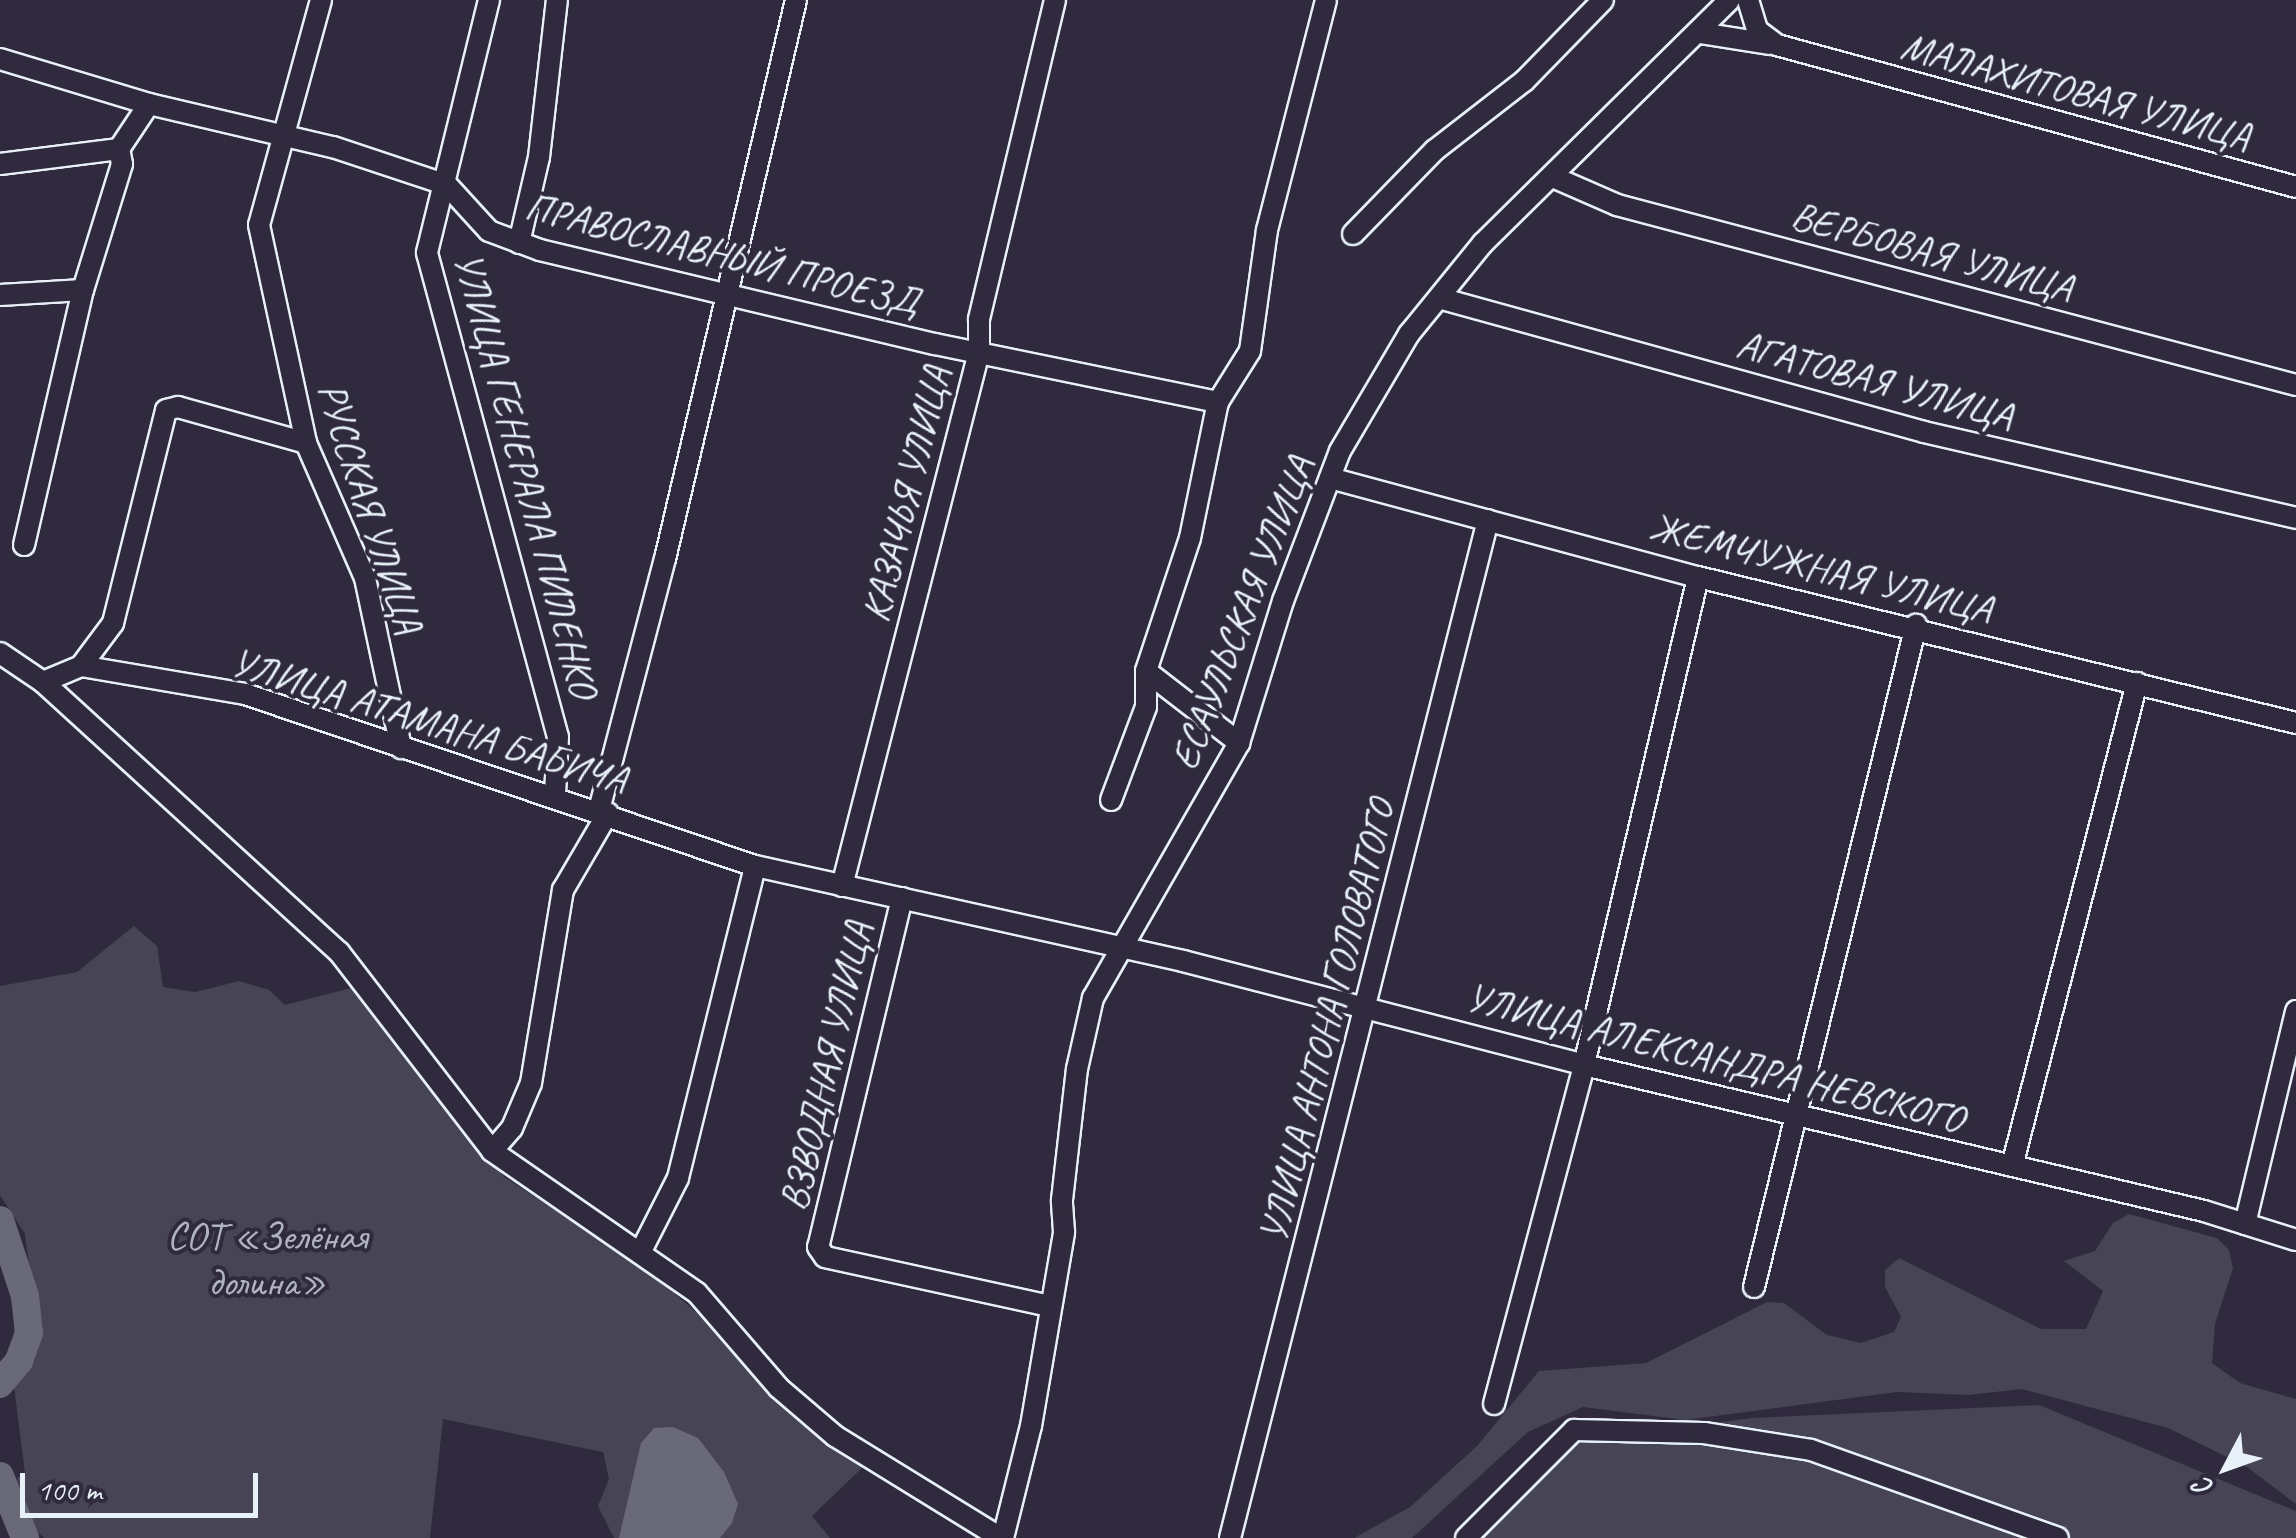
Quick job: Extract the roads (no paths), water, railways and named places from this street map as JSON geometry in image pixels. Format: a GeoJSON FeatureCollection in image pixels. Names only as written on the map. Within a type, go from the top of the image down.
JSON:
{"type":"FeatureCollection","features":[{"type":"Feature","properties":{"kind":"street","name":"РУССКАЯ УЛИЦА"},"geometry":{"type":"LineString","coordinates":[[321,0],[259,225],[306,444],[365,578],[401,748]]}},
{"type":"Feature","properties":{"kind":"street","name":"УЛИЦА ГЕНЕРАЛА ПИЛЕНКО"},"geometry":{"type":"LineString","coordinates":[[489,0],[447,185],[427,253],[558,737],[555,794]]}},
{"type":"Feature","properties":{"kind":"street","name":"УЛИЦА ГЕНЕРАЛА ПИЛЕНКО"},"geometry":{"type":"LineString","coordinates":[[519,243],[538,157],[557,0]]}},
{"type":"Feature","properties":{"kind":"street"},"geometry":{"type":"LineString","coordinates":[[492,1151],[512,1128],[531,1083],[563,890],[603,811],[796,0]]}},
{"type":"Feature","properties":{"kind":"street","name":"КАЗАЧЬЯ УЛИЦА"},"geometry":{"type":"LineString","coordinates":[[842,886],[979,352],[979,318],[1055,0]]}},
{"type":"Feature","properties":{"kind":"street","name":"ЕСАУЛЬСКАЯ УЛИЦА"},"geometry":{"type":"LineString","coordinates":[[1111,800],[1146,707],[1146,672],[1190,538],[1218,402],[1250,351],[1267,230],[1326,0]]}},
{"type":"Feature","properties":{"kind":"street"},"geometry":{"type":"LineString","coordinates":[[1353,234],[1435,150],[1524,81],[1603,0]]}},
{"type":"Feature","properties":{"kind":"street","name":"ЕСАУЛЬСКАЯ УЛИЦА"},"geometry":{"type":"LineString","coordinates":[[1002,1538],[1031,1426],[1064,1232],[1062,1200],[1076,1069],[1094,998],[1117,949],[1164,884],[1239,742],[1330,478],[1386,368],[1483,243],[1700,33],[1729,0]]}},
{"type":"Feature","properties":{"kind":"street"},"geometry":{"type":"LineString","coordinates":[[1748,0],[1757,30],[1778,45]]}},
{"type":"Feature","properties":{"kind":"street","name":"МАЛАХИТОВАЯ УЛИЦА"},"geometry":{"type":"LineString","coordinates":[[1700,33],[1778,45],[2296,187]]}},
{"type":"Feature","properties":{"kind":"street"},"geometry":{"type":"LineString","coordinates":[[0,60],[447,185]]}},
{"type":"Feature","properties":{"kind":"street"},"geometry":{"type":"LineString","coordinates":[[24,545],[82,290],[122,164],[119,149],[150,104]]}},
{"type":"Feature","properties":{"kind":"street"},"geometry":{"type":"LineString","coordinates":[[0,164],[119,149]]}},
{"type":"Feature","properties":{"kind":"street","name":"ВЕРБОВАЯ УЛИЦА"},"geometry":{"type":"LineString","coordinates":[[1552,177],[1617,205],[2296,384]]}},
{"type":"Feature","properties":{"kind":"street","name":"ПРАВОСЛАВНЫЙ ПРОЕЗД"},"geometry":{"type":"LineString","coordinates":[[447,185],[489,230],[519,243],[979,352],[1218,402]]}},
{"type":"Feature","properties":{"kind":"street"},"geometry":{"type":"LineString","coordinates":[[0,295],[82,290]]}},
{"type":"Feature","properties":{"kind":"street","name":"АГАТОВАЯ УЛИЦА"},"geometry":{"type":"LineString","coordinates":[[1440,298],[1924,432],[2296,518]]}},
{"type":"Feature","properties":{"kind":"street"},"geometry":{"type":"LineString","coordinates":[[43,682],[82,666],[113,623],[166,410],[178,407],[306,444]]}},
{"type":"Feature","properties":{"kind":"street","name":"ЖЕМЧУЖНАЯ УЛИЦА"},"geometry":{"type":"LineString","coordinates":[[1330,478],[1698,577],[1916,625],[2296,723]]}},
{"type":"Feature","properties":{"kind":"street","name":"УЛИЦА АНТОНА ГОЛОВАТОГО"},"geometry":{"type":"LineString","coordinates":[[1230,1538],[1488,520]]}},
{"type":"Feature","properties":{"kind":"street"},"geometry":{"type":"LineString","coordinates":[[1494,1404],[1584,1065],[1698,577]]}},
{"type":"Feature","properties":{"kind":"street"},"geometry":{"type":"LineString","coordinates":[[1754,1288],[1916,625]]}},
{"type":"Feature","properties":{"kind":"street"},"geometry":{"type":"LineString","coordinates":[[0,653],[43,682],[339,952],[492,1151],[697,1293],[779,1388],[835,1436],[1002,1538]]}},
{"type":"Feature","properties":{"kind":"street","name":"УЛИЦА АТАМАНА БАБИЧА"},"geometry":{"type":"LineString","coordinates":[[82,666],[245,694],[401,748],[555,794],[755,866],[902,898]]}},
{"type":"Feature","properties":{"kind":"street"},"geometry":{"type":"LineString","coordinates":[[1146,672],[1239,742]]}},
{"type":"Feature","properties":{"kind":"street"},"geometry":{"type":"LineString","coordinates":[[2012,1166],[2137,683]]}},
{"type":"Feature","properties":{"kind":"street"},"geometry":{"type":"LineString","coordinates":[[641,1251],[678,1178],[755,866]]}},
{"type":"Feature","properties":{"kind":"street","name":"УЛИЦА АЛЕКСАНДРА НЕВСКОГО"},"geometry":{"type":"LineString","coordinates":[[902,898],[2012,1166],[2296,1240]]}},
{"type":"Feature","properties":{"kind":"street","name":"ВЗВОДНАЯ УЛИЦА"},"geometry":{"type":"LineString","coordinates":[[902,898],[818,1247],[825,1257],[1050,1306]]}},
{"type":"Feature","properties":{"kind":"street"},"geometry":{"type":"LineString","coordinates":[[2245,1224],[2296,1011]]}},
{"type":"Feature","properties":{"kind":"street"},"geometry":{"type":"LineString","coordinates":[[1466,1538],[1574,1430],[1704,1434],[1811,1450],[2058,1538]]}},
{"type":"Feature","properties":{"kind":"water"},"geometry":{"type":"Polygon","coordinates":[[[673,1427],[698,1438],[724,1472],[738,1504],[732,1523],[720,1538],[619,1538],[641,1443],[654,1428],[673,1427]]]}},
{"type":"Feature","properties":{"kind":"waterway"},"geometry":{"type":"LineString","coordinates":[[0,1220],[25,1296],[29,1333],[19,1361],[0,1384]]}},
{"type":"Feature","properties":{"kind":"waterway"},"geometry":{"type":"LineString","coordinates":[[0,1476],[25,1538]]}},
{"type":"Feature","properties":{"kind":"park label","name":"СОТ «Зелёная долина»"},"geometry":{"type":"Point","coordinates":[267,1259]}}]}
